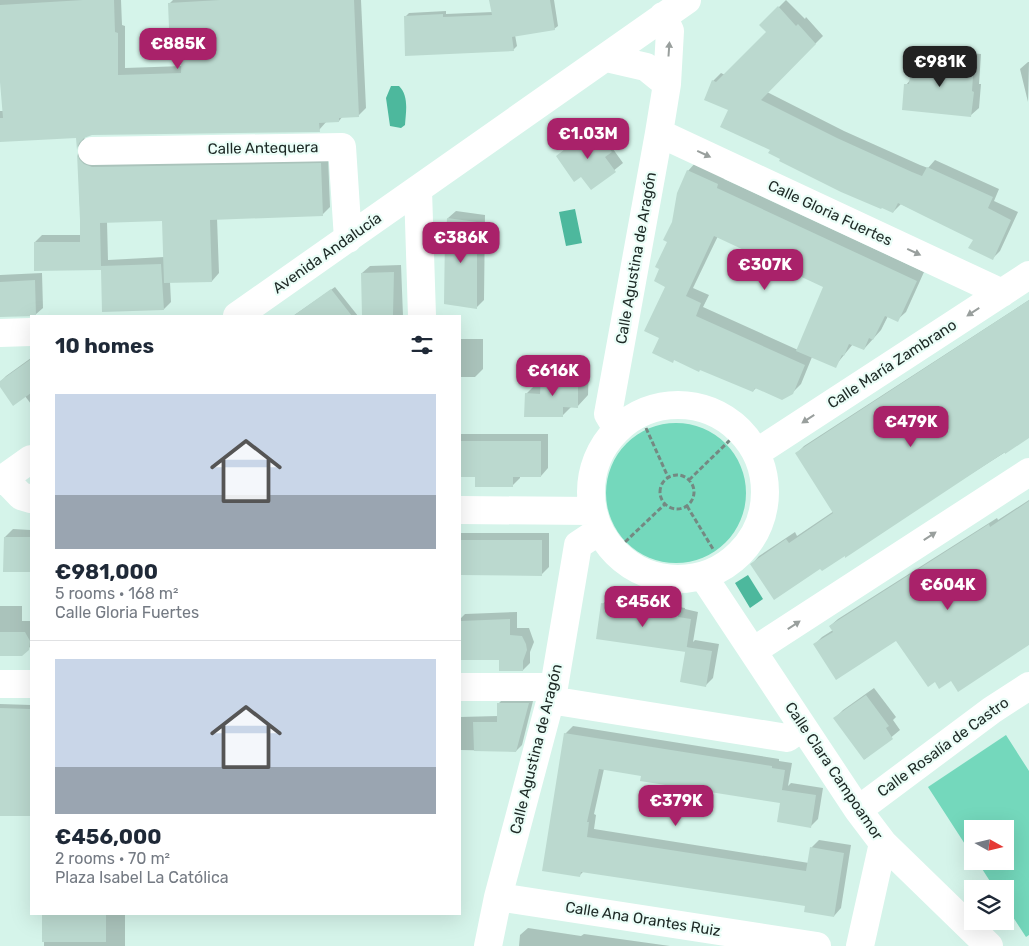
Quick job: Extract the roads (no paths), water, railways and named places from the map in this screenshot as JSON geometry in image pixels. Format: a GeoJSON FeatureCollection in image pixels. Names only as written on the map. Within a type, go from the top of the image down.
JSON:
{"type":"FeatureCollection","features":[{"type":"Feature","properties":{"kind":"street","name":"Avenida Andalucía"},"geometry":{"type":"LineString","coordinates":[[238,315],[680,5]]}},
{"type":"Feature","properties":{"kind":"street","name":"Calle Agustina de Aragón"},"geometry":{"type":"LineString","coordinates":[[617,429],[608,414],[667,84],[670,32],[680,5]]}},
{"type":"Feature","properties":{"kind":"street"},"geometry":{"type":"LineString","coordinates":[[607,58],[646,67],[667,84]]}},
{"type":"Feature","properties":{"kind":"street","name":"Calle Gloria Fuertes"},"geometry":{"type":"LineString","coordinates":[[659,133],[1002,293]]}},
{"type":"Feature","properties":{"kind":"street","name":"Calle Antequera"},"geometry":{"type":"LineString","coordinates":[[92,151],[342,147],[348,239]]}},
{"type":"Feature","properties":{"kind":"street"},"geometry":{"type":"LineString","coordinates":[[418,190],[422,315]]}},
{"type":"Feature","properties":{"kind":"street","name":"Calle María Zambrano"},"geometry":{"type":"LineString","coordinates":[[756,453],[1029,275]]}},
{"type":"Feature","properties":{"kind":"street"},"geometry":{"type":"LineString","coordinates":[[0,333],[30,332]]}},
{"type":"Feature","properties":{"kind":"street"},"geometry":{"type":"LineString","coordinates":[[686,405],[709,410],[730,422],[740,431],[756,453],[764,476],[764,502],[757,527],[744,549],[713,571],[685,580],[659,578],[635,569],[602,531],[591,480],[600,452],[617,429],[640,413],[662,406],[686,405]]}},
{"type":"Feature","properties":{"kind":"street"},"geometry":{"type":"LineString","coordinates":[[30,460],[2,480],[21,496],[30,499]]}},
{"type":"Feature","properties":{"kind":"street"},"geometry":{"type":"LineString","coordinates":[[753,651],[1029,472]]}},
{"type":"Feature","properties":{"kind":"street"},"geometry":{"type":"LineString","coordinates":[[461,510],[602,531]]}},
{"type":"Feature","properties":{"kind":"street","name":"Calle Agustina de Aragón"},"geometry":{"type":"LineString","coordinates":[[488,946],[498,897],[552,694],[578,545],[602,531]]}},
{"type":"Feature","properties":{"kind":"street","name":"Calle Clara Campoamor"},"geometry":{"type":"LineString","coordinates":[[713,571],[753,651],[858,810],[883,843],[989,946]]}},
{"type":"Feature","properties":{"kind":"street"},"geometry":{"type":"LineString","coordinates":[[0,684],[30,684]]}},
{"type":"Feature","properties":{"kind":"street","name":"Calle Rosalía de Castro"},"geometry":{"type":"LineString","coordinates":[[858,810],[992,710],[1029,686]]}},
{"type":"Feature","properties":{"kind":"street"},"geometry":{"type":"LineString","coordinates":[[461,687],[552,694],[787,738],[803,727]]}},
{"type":"Feature","properties":{"kind":"street"},"geometry":{"type":"LineString","coordinates":[[860,946],[883,843]]}},
{"type":"Feature","properties":{"kind":"street","name":"Calle Ana Orantes Ruiz"},"geometry":{"type":"LineString","coordinates":[[498,897],[817,946]]}}]}
